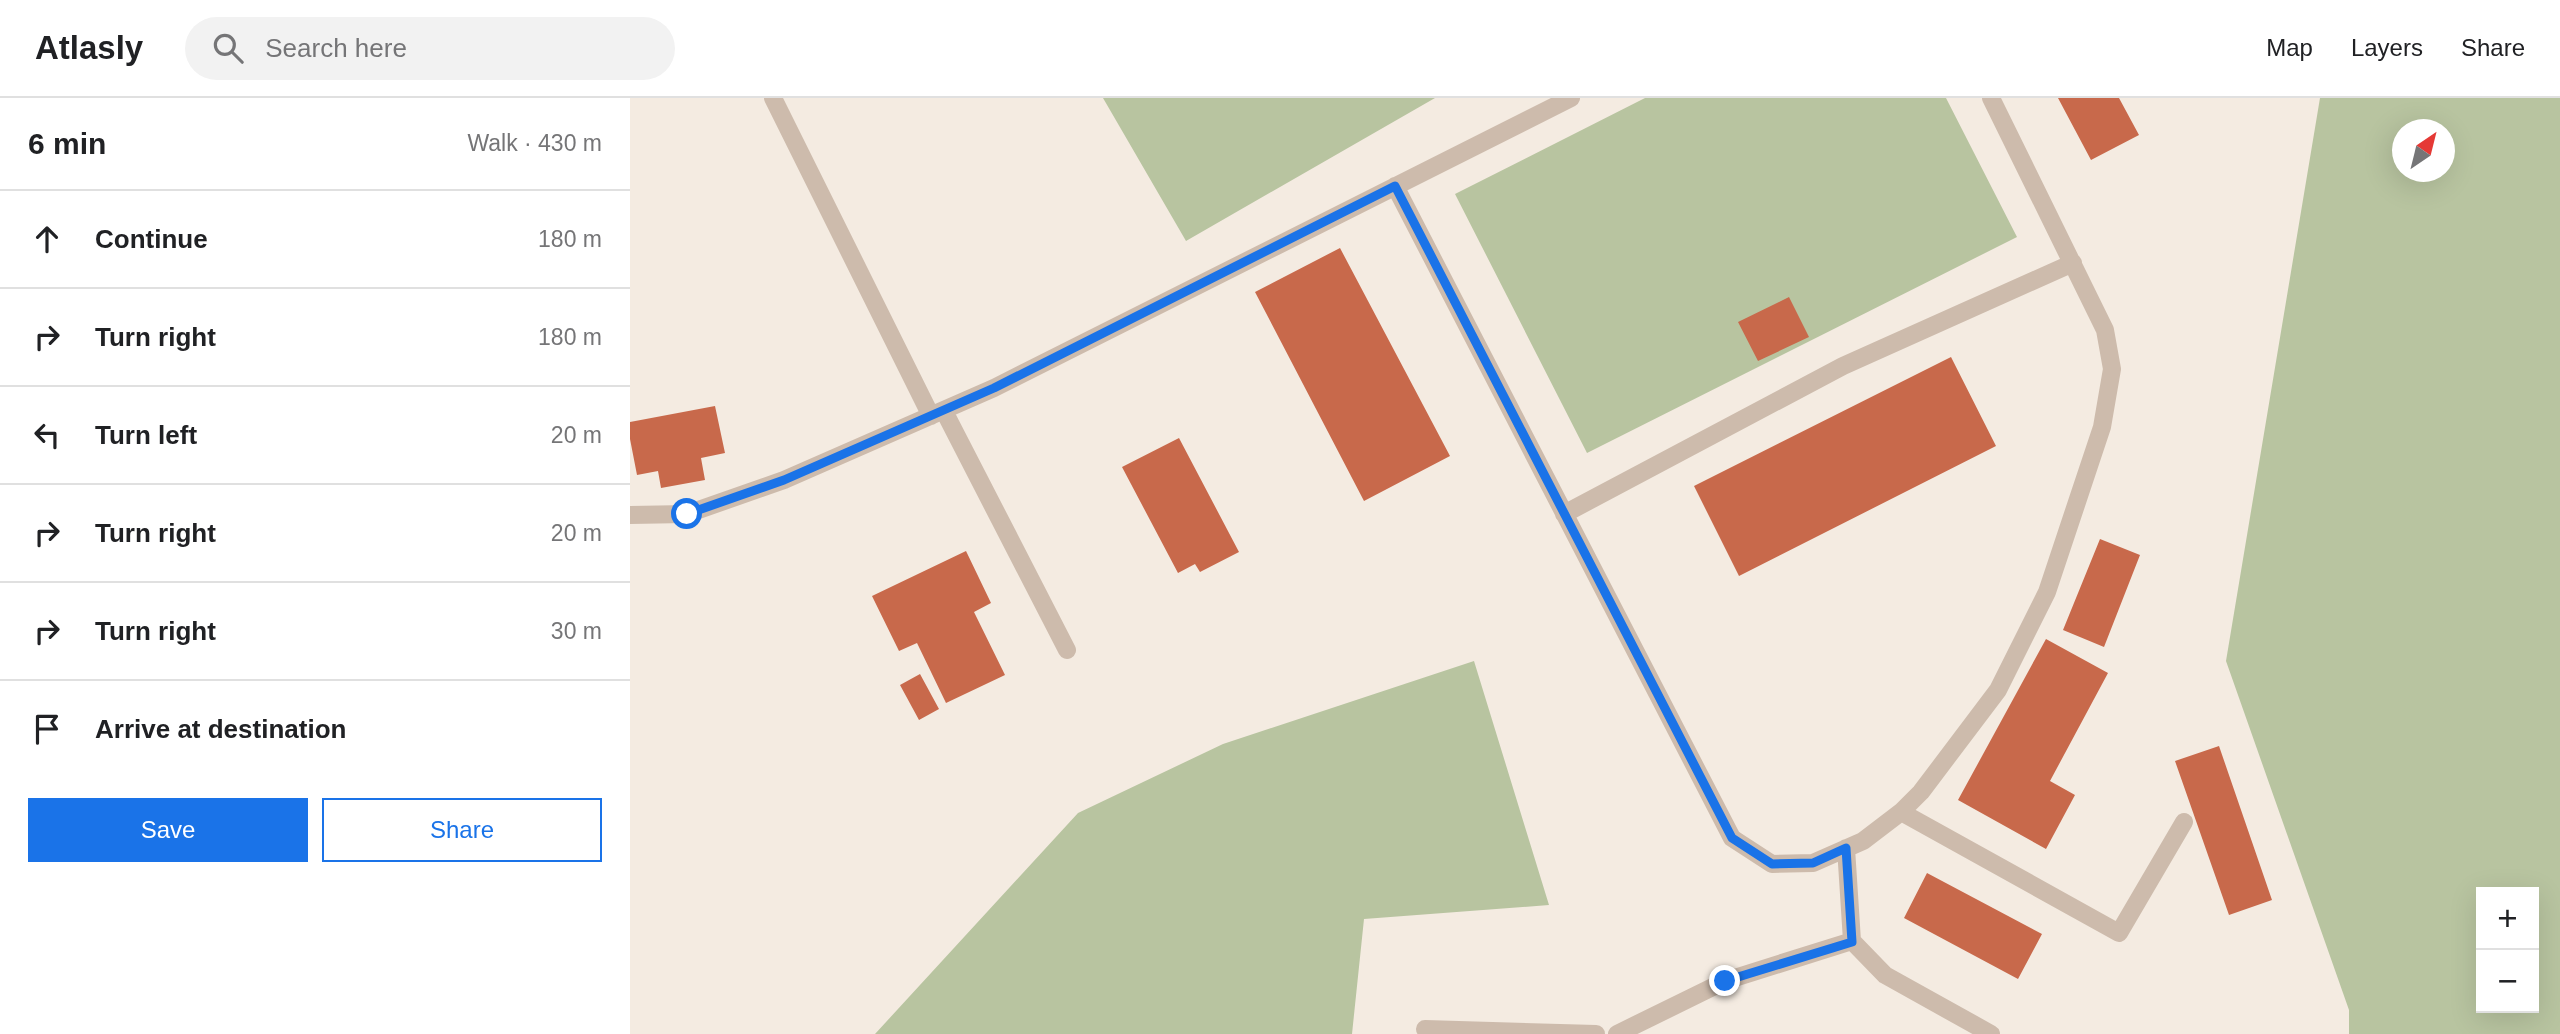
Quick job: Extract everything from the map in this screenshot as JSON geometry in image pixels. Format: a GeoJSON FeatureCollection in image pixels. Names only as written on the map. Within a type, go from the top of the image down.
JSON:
{"type":"FeatureCollection","features":[{"type":"Feature","properties":{"kind":"street"},"geometry":{"type":"LineString","coordinates":[[774,98],[938,413],[1067,650]]}},
{"type":"Feature","properties":{"kind":"street"},"geometry":{"type":"LineString","coordinates":[[1395,186],[1732,838],[1772,864],[1813,863],[1863,841],[1901,812],[1921,793],[1998,690],[2047,592],[2102,427],[2112,369],[2105,330],[1992,98]]}},
{"type":"Feature","properties":{"kind":"street"},"geometry":{"type":"LineString","coordinates":[[630,515],[687,514],[784,480],[938,413],[994,388],[1562,100]]}},
{"type":"Feature","properties":{"kind":"street"},"geometry":{"type":"LineString","coordinates":[[1564,514],[1843,366],[2073,263]]}},
{"type":"Feature","properties":{"kind":"street"},"geometry":{"type":"LineString","coordinates":[[1901,812],[2119,933],[2184,822]]}},
{"type":"Feature","properties":{"kind":"street"},"geometry":{"type":"LineString","coordinates":[[1846,848],[1852,942],[1885,975],[1991,1034]]}},
{"type":"Feature","properties":{"kind":"street"},"geometry":{"type":"LineString","coordinates":[[1617,1034],[1725,981],[1852,942]]}},
{"type":"Feature","properties":{"kind":"street"},"geometry":{"type":"LineString","coordinates":[[1425,1029],[1596,1034]]}},
{"type":"Feature","properties":{"kind":"green space"},"geometry":{"type":"Polygon","coordinates":[[[1103,98],[1435,98],[1186,241],[1103,98]]]}},
{"type":"Feature","properties":{"kind":"green space"},"geometry":{"type":"Polygon","coordinates":[[[1645,98],[1946,98],[2017,237],[1587,453],[1455,194],[1645,98]]]}},
{"type":"Feature","properties":{"kind":"green space"},"geometry":{"type":"Polygon","coordinates":[[[2320,98],[2560,98],[2560,1034],[2349,1034],[2349,1010],[2226,661],[2320,98]]]}},
{"type":"Feature","properties":{"kind":"green space"},"geometry":{"type":"Polygon","coordinates":[[[1474,661],[1549,905],[1364,919],[1352,1034],[875,1034],[1078,813],[1223,744],[1474,661]]]}},
{"type":"Feature","properties":{"kind":"building"},"geometry":{"type":"Polygon","coordinates":[[[2058,98],[2119,98],[2139,135],[2091,160],[2058,98]]]}},
{"type":"Feature","properties":{"kind":"building"},"geometry":{"type":"Polygon","coordinates":[[[1340,248],[1450,456],[1364,501],[1255,292],[1340,248]]]}},
{"type":"Feature","properties":{"kind":"building"},"geometry":{"type":"Polygon","coordinates":[[[1789,297],[1809,337],[1758,361],[1738,322],[1789,297]]]}},
{"type":"Feature","properties":{"kind":"building"},"geometry":{"type":"Polygon","coordinates":[[[1951,357],[1996,446],[1739,576],[1694,486],[1951,357]]]}},
{"type":"Feature","properties":{"kind":"building"},"geometry":{"type":"Polygon","coordinates":[[[715,406],[725,453],[701,458],[705,480],[661,488],[658,471],[637,475],[630,439],[630,422],[715,406]]]}},
{"type":"Feature","properties":{"kind":"building"},"geometry":{"type":"Polygon","coordinates":[[[1179,438],[1239,552],[1200,572],[1195,564],[1178,573],[1122,467],[1179,438]]]}},
{"type":"Feature","properties":{"kind":"building"},"geometry":{"type":"Polygon","coordinates":[[[2100,539],[2140,555],[2104,647],[2063,630],[2100,539]]]}},
{"type":"Feature","properties":{"kind":"building"},"geometry":{"type":"Polygon","coordinates":[[[966,551],[991,603],[974,612],[1005,675],[946,703],[917,643],[899,651],[872,596],[966,551]]]}},
{"type":"Feature","properties":{"kind":"building"},"geometry":{"type":"Polygon","coordinates":[[[2046,639],[2108,673],[2050,781],[2075,795],[2046,849],[1958,800],[2046,639]]]}},
{"type":"Feature","properties":{"kind":"building"},"geometry":{"type":"Polygon","coordinates":[[[920,674],[939,709],[919,720],[900,685],[920,674]]]}},
{"type":"Feature","properties":{"kind":"building"},"geometry":{"type":"Polygon","coordinates":[[[2219,746],[2272,900],[2229,915],[2175,761],[2219,746]]]}},
{"type":"Feature","properties":{"kind":"building"},"geometry":{"type":"Polygon","coordinates":[[[1927,873],[2042,934],[2018,979],[1904,918],[1927,873]]]}},
{"type":"Feature","properties":{"kind":"route"},"geometry":{"type":"LineString","coordinates":[[687,514],[784,480],[994,388],[1395,186],[1732,838],[1772,864],[1813,863],[1846,848],[1852,942],[1725,981]]}}]}
